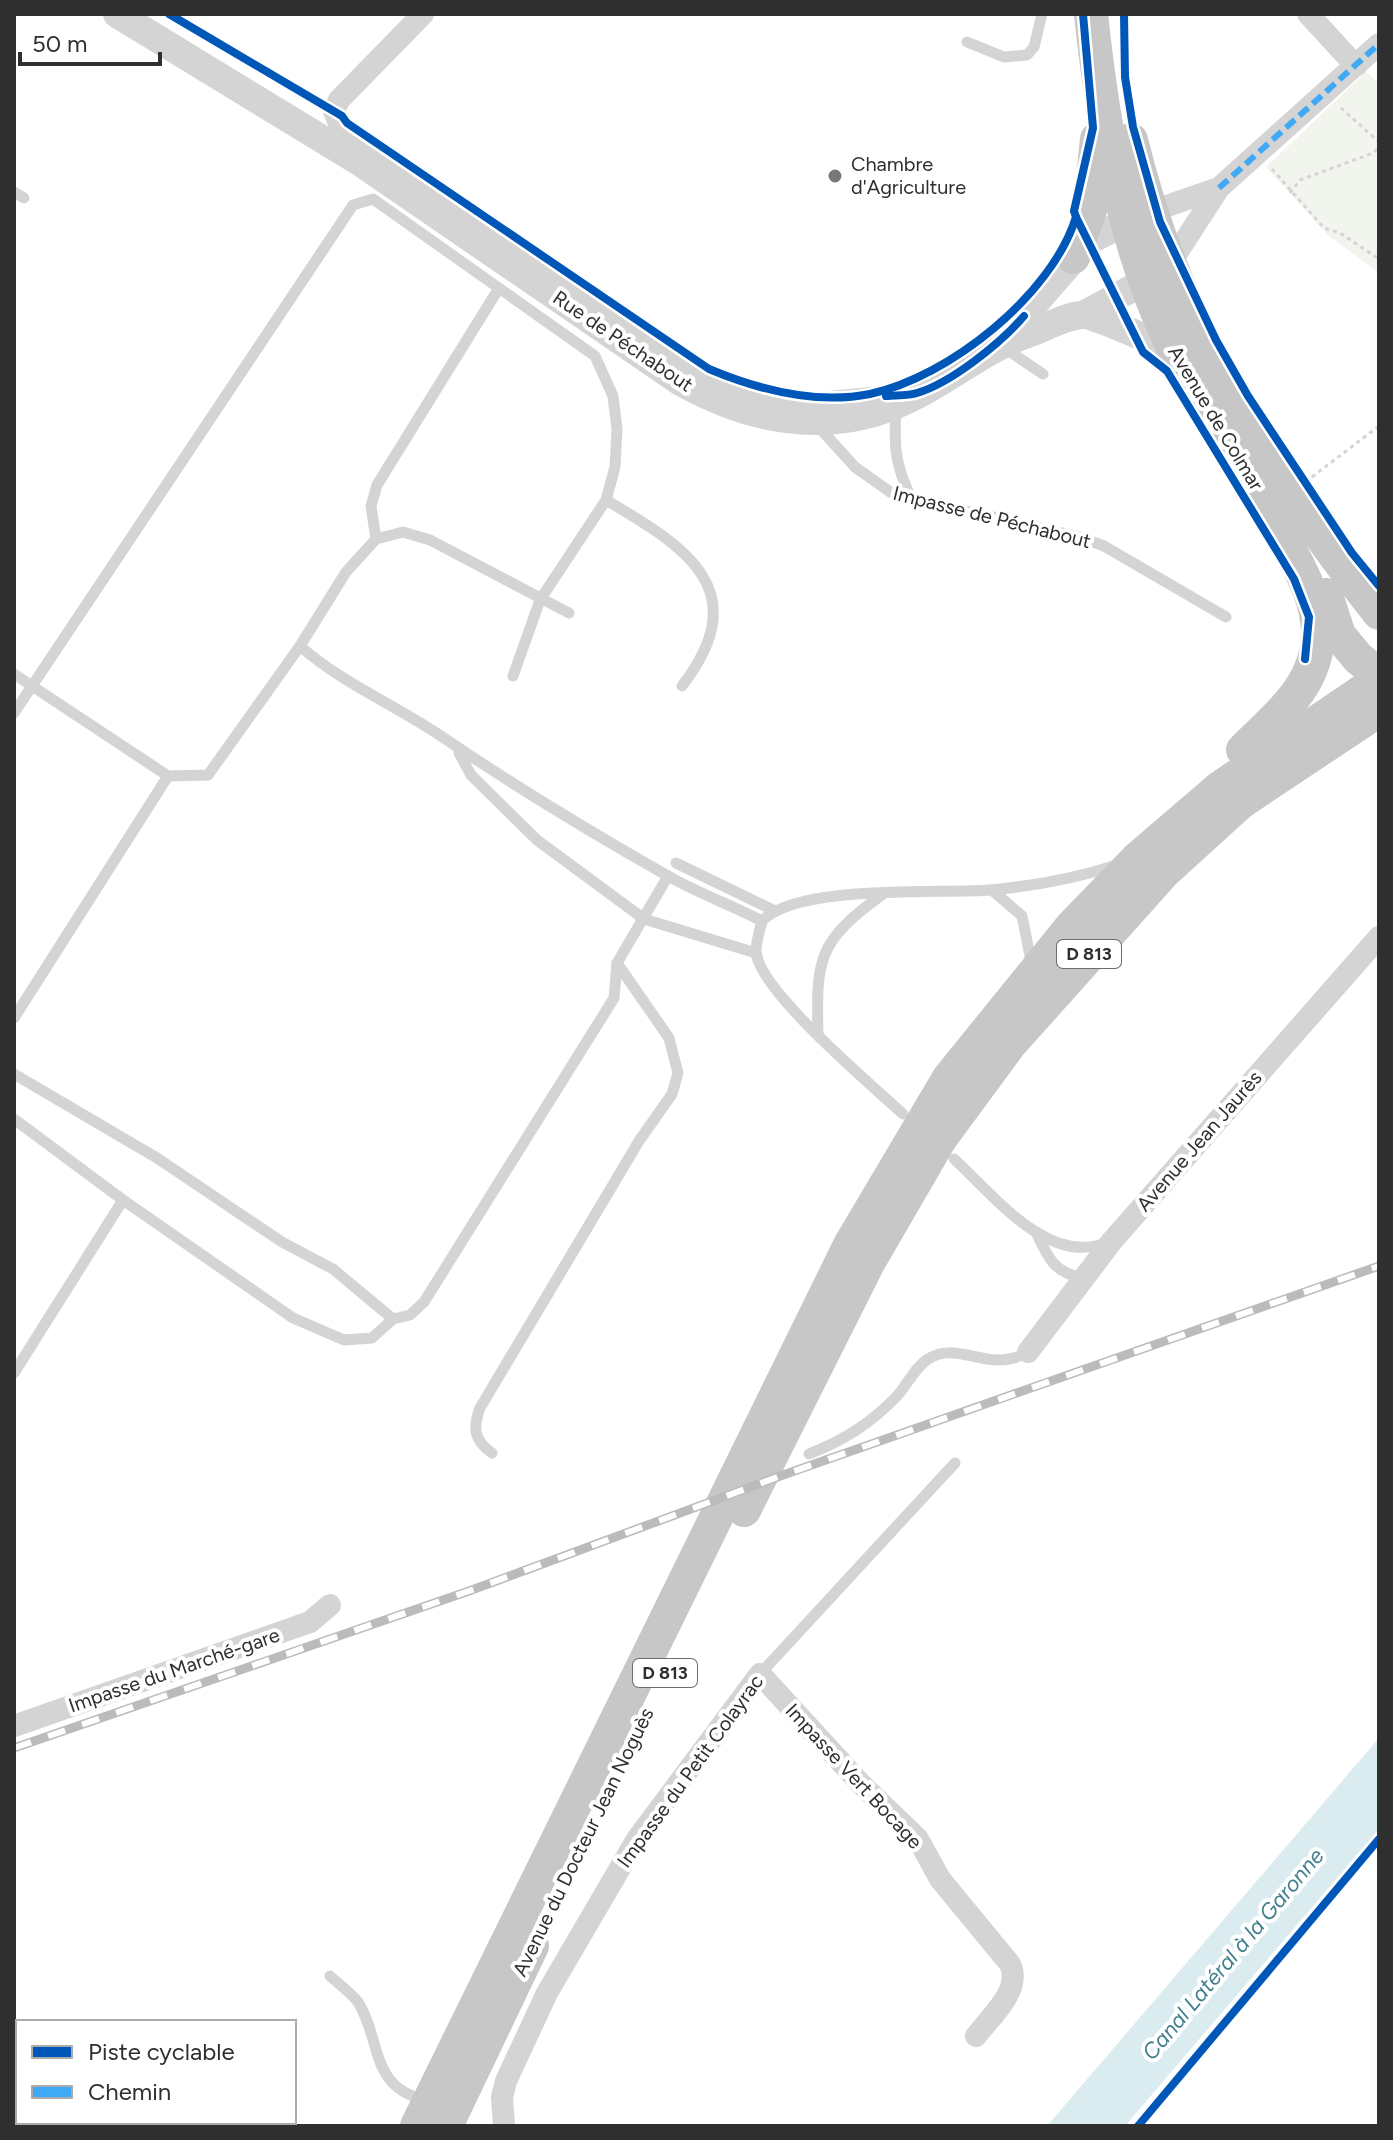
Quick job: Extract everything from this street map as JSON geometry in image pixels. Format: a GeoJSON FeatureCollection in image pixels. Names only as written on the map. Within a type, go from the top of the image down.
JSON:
{"type":"FeatureCollection","features":[{"type":"Feature","properties":{"kind":"main road","name":"Avenue de Colmar"},"geometry":{"type":"LineString","coordinates":[[1091,14],[1099,90],[1139,204],[1174,350],[1265,501],[1310,589],[1316,615],[1315,662],[1293,701],[1235,758],[1222,777],[1221,787]]}},
{"type":"Feature","properties":{"kind":"main road","name":"Avenue de Colmar"},"geometry":{"type":"LineString","coordinates":[[1115,14],[1124,112],[1139,204]]}},
{"type":"Feature","properties":{"kind":"main road"},"geometry":{"type":"LineString","coordinates":[[1073,257],[1090,210],[1099,90]]}},
{"type":"Feature","properties":{"kind":"main road","name":"Avenue de Colmar"},"geometry":{"type":"LineString","coordinates":[[1157,271],[1203,343],[1232,403],[1288,489],[1379,613]]}},
{"type":"Feature","properties":{"kind":"main road"},"geometry":{"type":"LineString","coordinates":[[1265,501],[1322,586],[1339,635],[1379,678]]}},
{"type":"Feature","properties":{"kind":"main road","name":"D 813"},"geometry":{"type":"LineString","coordinates":[[857,1259],[949,1078],[1072,926],[1137,859],[1221,787],[1379,678]]}},
{"type":"Feature","properties":{"kind":"main road","name":"D 813"},"geometry":{"type":"LineString","coordinates":[[857,1259],[972,1093],[1098,944],[1164,872],[1241,802],[1375,704]]}},
{"type":"Feature","properties":{"kind":"main road","name":"Avenue du Docteur Jean Noguès"},"geometry":{"type":"LineString","coordinates":[[431,2118],[578,1825],[742,1516],[857,1259]]}},
{"type":"Feature","properties":{"kind":"main road","name":"Avenue du Docteur Jean Noguès"},"geometry":{"type":"LineString","coordinates":[[578,1825],[630,1693],[857,1259]]}},
{"type":"Feature","properties":{"kind":"street","name":"Rue de Péchabout"},"geometry":{"type":"LineString","coordinates":[[117,14],[358,161],[679,381],[718,403],[777,419],[837,421],[907,399],[1000,344],[1083,315],[1157,271]]}},
{"type":"Feature","properties":{"kind":"street"},"geometry":{"type":"LineString","coordinates":[[423,14],[339,100],[334,111],[342,131],[627,331],[714,383],[755,398],[798,405],[907,399]]}},
{"type":"Feature","properties":{"kind":"street"},"geometry":{"type":"LineString","coordinates":[[1308,14],[1356,66]]}},
{"type":"Feature","properties":{"kind":"street"},"geometry":{"type":"LineString","coordinates":[[1157,271],[1219,188],[1379,44]]}},
{"type":"Feature","properties":{"kind":"street"},"geometry":{"type":"LineString","coordinates":[[1139,204],[1189,197],[1219,188]]}},
{"type":"Feature","properties":{"kind":"street"},"geometry":{"type":"LineString","coordinates":[[1000,344],[1090,240],[1156,194],[1189,197]]}},
{"type":"Feature","properties":{"kind":"street"},"geometry":{"type":"LineString","coordinates":[[1083,315],[1174,350]]}},
{"type":"Feature","properties":{"kind":"street","name":"Avenue Jean Jaurès"},"geometry":{"type":"LineString","coordinates":[[1028,1352],[1112,1241],[1379,937]]}},
{"type":"Feature","properties":{"kind":"street","name":"Impasse du Marché-gare"},"geometry":{"type":"LineString","coordinates":[[14,1726],[310,1622],[330,1605]]}},
{"type":"Feature","properties":{"kind":"street","name":"Impasse Vert Bocage"},"geometry":{"type":"LineString","coordinates":[[760,1674],[861,1784],[918,1839],[940,1879],[1010,1964],[1016,1976],[1012,1988],[976,2036]]}},
{"type":"Feature","properties":{"kind":"street","name":"Impasse du Petit Colayrac"},"geometry":{"type":"LineString","coordinates":[[504,2126],[502,2097],[506,2081],[547,1993],[637,1839],[760,1674]]}},
{"type":"Feature","properties":{"kind":"lane"},"geometry":{"type":"LineString","coordinates":[[967,42],[1004,57],[1027,55],[1034,47],[1042,14]]}},
{"type":"Feature","properties":{"kind":"lane"},"geometry":{"type":"LineString","coordinates":[[14,713],[353,205],[373,199],[595,356],[613,396],[617,429],[615,467],[606,500],[540,600],[513,676]]}},
{"type":"Feature","properties":{"kind":"lane"},"geometry":{"type":"LineString","coordinates":[[376,539],[371,506],[377,485],[499,288]]}},
{"type":"Feature","properties":{"kind":"lane"},"geometry":{"type":"LineString","coordinates":[[1000,344],[1043,374]]}},
{"type":"Feature","properties":{"kind":"lane"},"geometry":{"type":"LineString","coordinates":[[907,399],[893,449],[896,468],[912,500]]}},
{"type":"Feature","properties":{"kind":"lane","name":"Impasse de Péchabout"},"geometry":{"type":"LineString","coordinates":[[814,422],[855,467],[881,488],[912,500],[1080,537],[1104,546],[1226,617]]}},
{"type":"Feature","properties":{"kind":"lane"},"geometry":{"type":"LineString","coordinates":[[606,500],[673,543],[705,576],[711,593],[712,630],[706,651],[682,686]]}},
{"type":"Feature","properties":{"kind":"lane"},"geometry":{"type":"LineString","coordinates":[[14,674],[168,776],[208,775],[300,646],[346,572],[376,539],[403,532],[430,540],[569,613]]}},
{"type":"Feature","properties":{"kind":"lane"},"geometry":{"type":"LineString","coordinates":[[300,646],[383,704],[668,876],[762,921]]}},
{"type":"Feature","properties":{"kind":"lane"},"geometry":{"type":"LineString","coordinates":[[456,747],[471,775],[537,840],[644,919],[756,953],[793,1010],[903,1114]]}},
{"type":"Feature","properties":{"kind":"lane"},"geometry":{"type":"LineString","coordinates":[[14,1018],[168,776]]}},
{"type":"Feature","properties":{"kind":"lane"},"geometry":{"type":"LineString","coordinates":[[756,953],[762,921],[773,910],[855,894],[992,890],[1084,875],[1137,859]]}},
{"type":"Feature","properties":{"kind":"lane"},"geometry":{"type":"LineString","coordinates":[[676,863],[773,910]]}},
{"type":"Feature","properties":{"kind":"lane"},"geometry":{"type":"LineString","coordinates":[[14,1119],[123,1200],[293,1318],[344,1340],[372,1338],[393,1319],[410,1315],[424,1302],[614,998],[617,963],[668,876]]}},
{"type":"Feature","properties":{"kind":"lane"},"geometry":{"type":"LineString","coordinates":[[992,890],[1022,916],[1034,973]]}},
{"type":"Feature","properties":{"kind":"lane"},"geometry":{"type":"LineString","coordinates":[[818,1035],[818,971],[826,947],[853,916],[883,893]]}},
{"type":"Feature","properties":{"kind":"lane"},"geometry":{"type":"LineString","coordinates":[[492,1453],[477,1439],[474,1426],[480,1408],[622,1167],[672,1094],[675,1084],[676,1056],[669,1038],[617,963]]}},
{"type":"Feature","properties":{"kind":"lane"},"geometry":{"type":"LineString","coordinates":[[14,1074],[157,1158],[282,1242],[333,1269],[393,1319]]}},
{"type":"Feature","properties":{"kind":"lane"},"geometry":{"type":"LineString","coordinates":[[954,1159],[1036,1232],[1051,1262],[1067,1276],[1085,1277]]}},
{"type":"Feature","properties":{"kind":"lane"},"geometry":{"type":"LineString","coordinates":[[14,1373],[123,1200]]}},
{"type":"Feature","properties":{"kind":"lane"},"geometry":{"type":"LineString","coordinates":[[1036,1232],[1081,1248],[1112,1241]]}},
{"type":"Feature","properties":{"kind":"lane"},"geometry":{"type":"LineString","coordinates":[[809,1454],[859,1431],[899,1394],[926,1360],[947,1352],[995,1363],[1012,1361],[1028,1352]]}},
{"type":"Feature","properties":{"kind":"lane","name":"Impasse du Petit Colayrac"},"geometry":{"type":"LineString","coordinates":[[760,1674],[955,1463]]}},
{"type":"Feature","properties":{"kind":"lane"},"geometry":{"type":"LineString","coordinates":[[330,1976],[358,2003],[385,2074],[395,2087],[431,2118]]}},
{"type":"Feature","properties":{"kind":"path"},"geometry":{"type":"LineString","coordinates":[[1290,193],[1300,180],[1373,153],[1379,145],[1333,101]]}},
{"type":"Feature","properties":{"kind":"path"},"geometry":{"type":"LineString","coordinates":[[1261,153],[1290,193],[1324,228],[1340,233],[1379,259]]}},
{"type":"Feature","properties":{"kind":"path"},"geometry":{"type":"LineString","coordinates":[[1304,482],[1379,426]]}},
{"type":"Feature","properties":{"kind":"shaded area"},"geometry":{"type":"Polygon","coordinates":[[[1366,72],[1379,83],[1379,273],[1330,237],[1266,167],[1366,72]]]}},
{"type":"Feature","properties":{"kind":"water","name":"Canal Latéral à la Garonne"},"geometry":{"type":"Polygon","coordinates":[[[1379,1738],[1379,1829],[1125,2126],[1047,2126],[1379,1738]]]}},
{"type":"Feature","properties":{"kind":"railway"},"geometry":{"type":"LineString","coordinates":[[14,1748],[469,1591],[783,1475],[1379,1266]]}},
{"type":"Feature","properties":{"kind":"marked path"},"geometry":{"type":"LineString","coordinates":[[1219,188],[1379,44]]}},
{"type":"Feature","properties":{"kind":"cycle path"},"geometry":{"type":"LineString","coordinates":[[169,14],[342,116],[347,123],[709,369],[788,394],[829,398],[870,394],[901,385],[964,351],[1021,303],[1045,275],[1076,217]]}},
{"type":"Feature","properties":{"kind":"cycle path"},"geometry":{"type":"LineString","coordinates":[[1083,14],[1093,128],[1074,211],[1076,217],[1143,352],[1167,371],[1294,579],[1309,617],[1305,659]]}},
{"type":"Feature","properties":{"kind":"cycle path"},"geometry":{"type":"LineString","coordinates":[[1124,14],[1125,77],[1133,127],[1160,222],[1216,340],[1248,396],[1352,553],[1379,586]]}},
{"type":"Feature","properties":{"kind":"cycle path"},"geometry":{"type":"LineString","coordinates":[[886,396],[913,394],[945,381],[989,350],[1024,316]]}},
{"type":"Feature","properties":{"kind":"cycle path"},"geometry":{"type":"LineString","coordinates":[[1138,2126],[1379,1839]]}},
{"type":"Feature","properties":{"kind":"place","name":"Chambre d'Agriculture"},"geometry":{"type":"Point","coordinates":[835,176]}}]}
